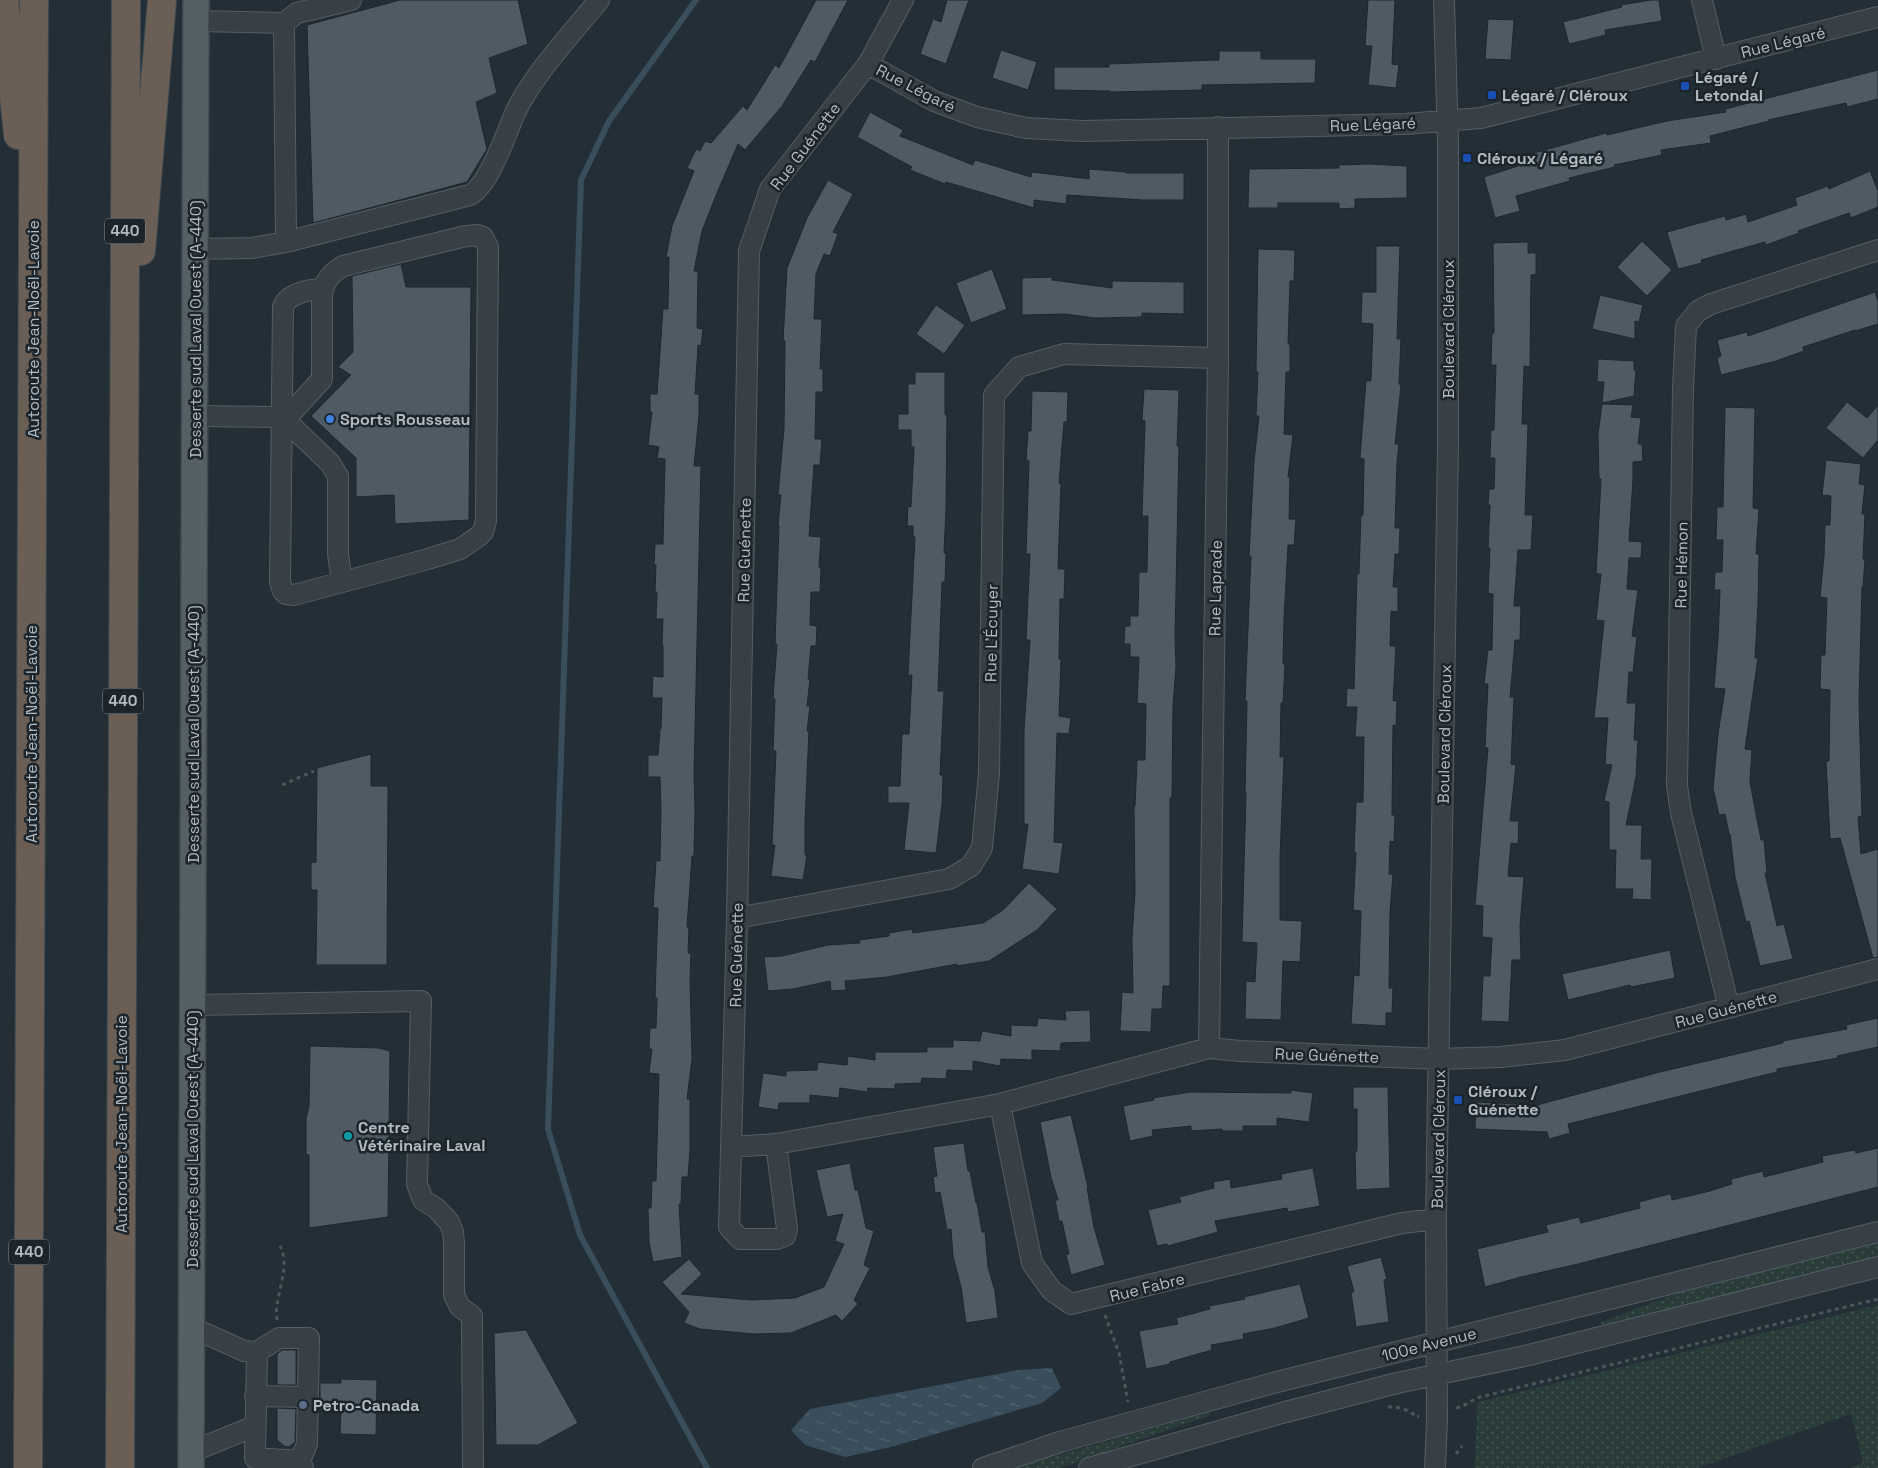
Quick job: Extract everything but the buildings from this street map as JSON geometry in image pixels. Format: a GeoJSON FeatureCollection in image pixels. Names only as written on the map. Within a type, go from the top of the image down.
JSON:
{"type":"FeatureCollection","features":[{"type":"Feature","properties":{"kind":"highway"},"geometry":{"type":"LineString","coordinates":[[4,0],[33,276]]}},
{"type":"Feature","properties":{"kind":"highway","name":"Autoroute Jean-Noël-Lavoie"},"geometry":{"type":"LineString","coordinates":[[28,1468],[34,0]]}},
{"type":"Feature","properties":{"kind":"highway","name":"Autoroute Jean-Noël-Lavoie"},"geometry":{"type":"LineString","coordinates":[[120,1468],[126,0]]}},
{"type":"Feature","properties":{"kind":"highway"},"geometry":{"type":"LineString","coordinates":[[124,461],[162,0]]}},
{"type":"Feature","properties":{"kind":"main road","name":"Desserte sud Laval Ouest (A-440)"},"geometry":{"type":"LineString","coordinates":[[191,1460],[196,11]]}},
{"type":"Feature","properties":{"kind":"street"},"geometry":{"type":"LineString","coordinates":[[196,11],[284,23],[297,13],[351,0]]}},
{"type":"Feature","properties":{"kind":"street"},"geometry":{"type":"LineString","coordinates":[[196,249],[252,248],[286,242],[470,195],[477,191],[494,161],[523,97],[599,0]]}},
{"type":"Feature","properties":{"kind":"street","name":"Rue Guénette"},"geometry":{"type":"LineString","coordinates":[[776,1144],[787,1229],[785,1236],[777,1239],[740,1239],[729,1227],[737,918],[749,251],[770,189],[868,64],[903,0]]}},
{"type":"Feature","properties":{"kind":"street","name":"Boulevard Cléroux"},"geometry":{"type":"LineString","coordinates":[[1435,1468],[1437,1420],[1436,1219],[1448,445],[1447,121],[1444,0]]}},
{"type":"Feature","properties":{"kind":"street"},"geometry":{"type":"LineString","coordinates":[[1702,0],[1716,59]]}},
{"type":"Feature","properties":{"kind":"street","name":"Rue Légaré"},"geometry":{"type":"LineString","coordinates":[[868,64],[934,101],[977,118],[1008,125],[1050,130],[1082,131],[1372,125],[1481,118],[1878,17]]}},
{"type":"Feature","properties":{"kind":"street"},"geometry":{"type":"LineString","coordinates":[[284,23],[286,242]]}},
{"type":"Feature","properties":{"kind":"street","name":"Rue Laprade"},"geometry":{"type":"LineString","coordinates":[[1209,1048],[1218,358],[1218,127]]}},
{"type":"Feature","properties":{"kind":"street"},"geometry":{"type":"LineString","coordinates":[[194,416],[282,418],[293,411],[322,379],[323,290],[328,278],[343,266],[472,235],[483,237],[488,248],[486,522],[483,532],[474,541],[460,549],[294,595],[286,594],[281,587],[282,418],[283,306],[290,298],[309,291],[323,290]]}},
{"type":"Feature","properties":{"kind":"street","name":"Rue Hémon"},"geometry":{"type":"LineString","coordinates":[[1729,1008],[1677,786],[1683,389],[1686,326],[1698,310],[1711,304],[1878,250]]}},
{"type":"Feature","properties":{"kind":"street","name":"Rue L'Écuyer"},"geometry":{"type":"LineString","coordinates":[[737,918],[949,879],[971,866],[982,848],[989,773],[994,395],[1019,367],[1064,354],[1218,358]]}},
{"type":"Feature","properties":{"kind":"street"},"geometry":{"type":"LineString","coordinates":[[282,418],[330,463],[338,476],[338,554],[342,582]]}},
{"type":"Feature","properties":{"kind":"street","name":"Rue Guénette"},"geometry":{"type":"LineString","coordinates":[[732,1147],[776,1144],[1000,1104],[1209,1048],[1240,1051],[1439,1059],[1501,1057],[1565,1050],[1878,969]]}},
{"type":"Feature","properties":{"kind":"street"},"geometry":{"type":"LineString","coordinates":[[192,1005],[420,1001],[417,1184],[423,1200],[436,1208],[449,1222],[454,1243],[454,1295],[460,1308],[472,1316],[473,1468]]}},
{"type":"Feature","properties":{"kind":"street","name":"Rue Fabre"},"geometry":{"type":"LineString","coordinates":[[1000,1104],[1032,1263],[1052,1292],[1071,1304],[1402,1223],[1436,1219]]}},
{"type":"Feature","properties":{"kind":"street","name":"100e Avenue"},"geometry":{"type":"LineString","coordinates":[[984,1468],[1060,1442],[1273,1383],[1878,1232]]}},
{"type":"Feature","properties":{"kind":"street","name":"100e Avenue"},"geometry":{"type":"LineString","coordinates":[[1089,1468],[1282,1413],[1397,1383],[1538,1352],[1878,1267]]}},
{"type":"Feature","properties":{"kind":"street"},"geometry":{"type":"LineString","coordinates":[[191,1327],[237,1349],[256,1352],[279,1338],[308,1338],[307,1444],[301,1465],[255,1458],[256,1352]]}},
{"type":"Feature","properties":{"kind":"street"},"geometry":{"type":"LineString","coordinates":[[256,1396],[308,1397]]}},
{"type":"Feature","properties":{"kind":"street"},"geometry":{"type":"LineString","coordinates":[[191,1460],[255,1426]]}},
{"type":"Feature","properties":{"kind":"path"},"geometry":{"type":"LineString","coordinates":[[282,785],[314,772]]}},
{"type":"Feature","properties":{"kind":"path"},"geometry":{"type":"LineString","coordinates":[[279,1338],[275,1313],[281,1288],[283,1251],[280,1246]]}},
{"type":"Feature","properties":{"kind":"path"},"geometry":{"type":"LineString","coordinates":[[1463,1407],[1480,1397],[1878,1299]]}},
{"type":"Feature","properties":{"kind":"path"},"geometry":{"type":"LineString","coordinates":[[1104,1313],[1119,1353],[1129,1406]]}},
{"type":"Feature","properties":{"kind":"green space"},"geometry":{"type":"Polygon","coordinates":[[[1878,1243],[1878,1257],[1601,1325],[1601,1322],[1684,1291],[1878,1243]]]}},
{"type":"Feature","properties":{"kind":"green space"},"geometry":{"type":"Polygon","coordinates":[[[1878,1305],[1878,1468],[1849,1468],[1863,1463],[1851,1414],[1698,1468],[1474,1468],[1478,1402],[1878,1305]]]}},
{"type":"Feature","properties":{"kind":"green space"},"geometry":{"type":"Polygon","coordinates":[[[1210,1412],[1211,1415],[1060,1468],[1013,1468],[1210,1412]]]}},
{"type":"Feature","properties":{"kind":"water"},"geometry":{"type":"Polygon","coordinates":[[[1052,1368],[1061,1388],[1042,1403],[891,1447],[845,1457],[805,1445],[791,1430],[810,1409],[1019,1370],[1052,1368]]]}},
{"type":"Feature","properties":{"kind":"waterway"},"geometry":{"type":"LineString","coordinates":[[696,0],[609,121],[581,180],[548,1129],[580,1235],[707,1468]]}},
{"type":"Feature","properties":{"kind":"place","name":"Légaré / Letondal"},"geometry":{"type":"Point","coordinates":[1685,86]}},
{"type":"Feature","properties":{"kind":"place","name":"Légaré / Cléroux"},"geometry":{"type":"Point","coordinates":[1492,95]}},
{"type":"Feature","properties":{"kind":"place","name":"Cléroux / Légaré"},"geometry":{"type":"Point","coordinates":[1467,158]}},
{"type":"Feature","properties":{"kind":"place","name":"Sports Rousseau"},"geometry":{"type":"Point","coordinates":[330,419]}},
{"type":"Feature","properties":{"kind":"place","name":"Cléroux / Guénette"},"geometry":{"type":"Point","coordinates":[1458,1100]}},
{"type":"Feature","properties":{"kind":"place","name":"Centre Vétérinaire Laval"},"geometry":{"type":"Point","coordinates":[348,1136]}},
{"type":"Feature","properties":{"kind":"place","name":"Petro-Canada"},"geometry":{"type":"Point","coordinates":[303,1405]}}]}
